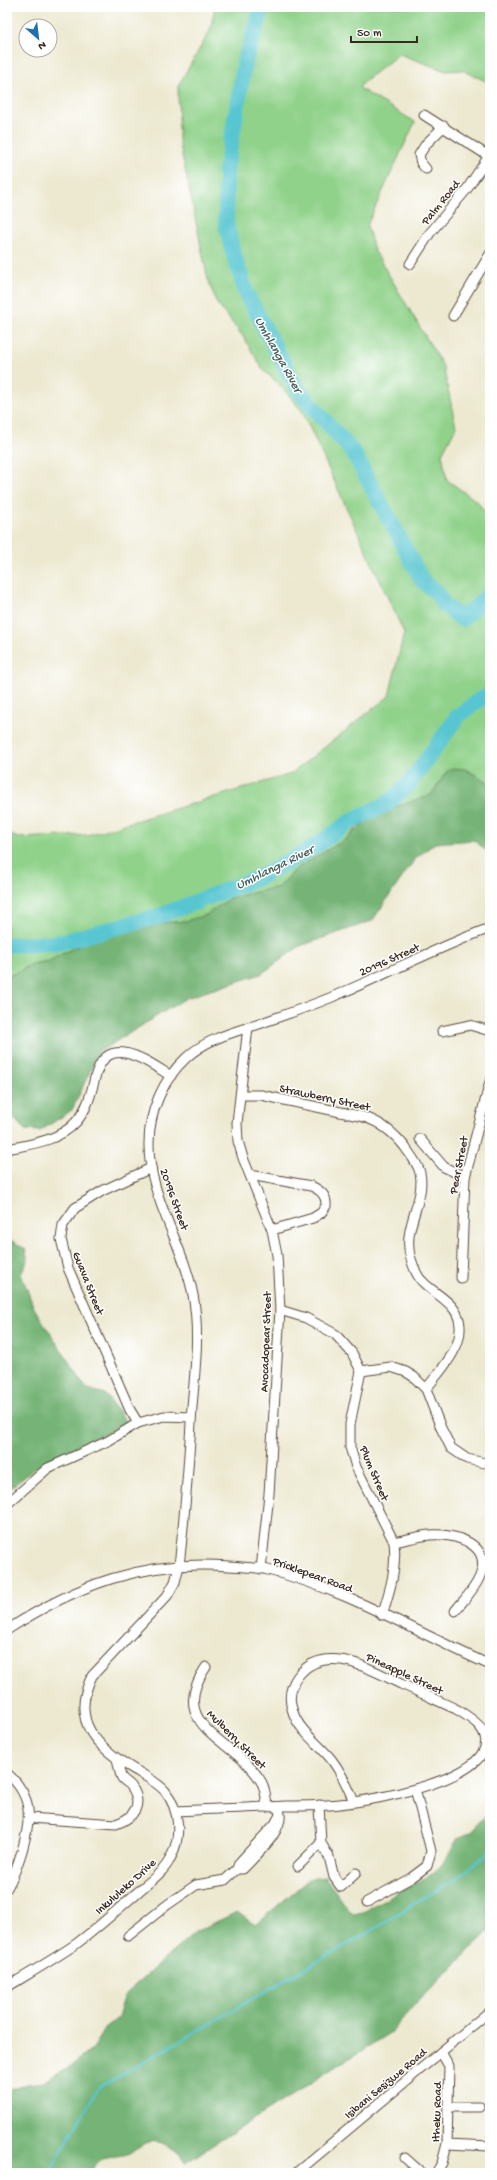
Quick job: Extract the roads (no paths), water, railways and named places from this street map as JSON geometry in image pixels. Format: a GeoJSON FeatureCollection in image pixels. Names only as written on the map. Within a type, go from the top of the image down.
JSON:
{"type":"FeatureCollection","features":[{"type":"Feature","properties":{"kind":"street"},"geometry":{"type":"LineString","coordinates":[[424,115],[444,126],[490,156]]}},
{"type":"Feature","properties":{"kind":"street"},"geometry":{"type":"LineString","coordinates":[[426,169],[421,163],[419,155],[426,144],[444,126]]}},
{"type":"Feature","properties":{"kind":"street","name":"Palm Road"},"geometry":{"type":"LineString","coordinates":[[410,264],[430,233],[467,189],[490,156]]}},
{"type":"Feature","properties":{"kind":"street"},"geometry":{"type":"LineString","coordinates":[[453,316],[490,254]]}},
{"type":"Feature","properties":{"kind":"street","name":"20196 Street"},"geometry":{"type":"LineString","coordinates":[[179,1566],[192,1417],[196,1345],[193,1296],[182,1253],[158,1194],[150,1168],[149,1142],[152,1115],[162,1092],[171,1076],[184,1059],[201,1046],[223,1036],[333,997],[490,928]]}},
{"type":"Feature","properties":{"kind":"street"},"geometry":{"type":"LineString","coordinates":[[442,1031],[470,1025],[490,1031]]}},
{"type":"Feature","properties":{"kind":"street","name":"Avocadopear Street"},"geometry":{"type":"LineString","coordinates":[[248,1027],[237,1123],[238,1141],[272,1230],[277,1255],[280,1310],[269,1494],[261,1569]]}},
{"type":"Feature","properties":{"kind":"street"},"geometry":{"type":"LineString","coordinates":[[7,1150],[51,1139],[72,1126],[86,1108],[103,1060],[114,1053],[126,1052],[171,1076]]}},
{"type":"Feature","properties":{"kind":"street","name":"Pear Street"},"geometry":{"type":"LineString","coordinates":[[461,1278],[465,1177],[490,1082]]}},
{"type":"Feature","properties":{"kind":"street","name":"Strawberry Street"},"geometry":{"type":"LineString","coordinates":[[241,1095],[261,1096],[364,1117],[379,1124],[390,1132],[410,1154],[417,1166],[420,1181],[409,1233],[410,1258],[419,1277],[452,1307],[461,1327],[449,1359],[426,1389]]}},
{"type":"Feature","properties":{"kind":"street"},"geometry":{"type":"LineString","coordinates":[[420,1139],[444,1167],[465,1177]]}},
{"type":"Feature","properties":{"kind":"street","name":"Guava Street"},"geometry":{"type":"LineString","coordinates":[[138,1424],[130,1410],[73,1280],[64,1255],[61,1239],[63,1225],[75,1208],[102,1191],[150,1168]]}},
{"type":"Feature","properties":{"kind":"street"},"geometry":{"type":"LineString","coordinates":[[250,1175],[311,1186],[318,1189],[325,1197],[326,1206],[318,1216],[272,1230]]}},
{"type":"Feature","properties":{"kind":"street"},"geometry":{"type":"LineString","coordinates":[[280,1310],[306,1318],[335,1334],[352,1353],[361,1371],[379,1368],[398,1368],[414,1377],[426,1389],[441,1428],[451,1448],[461,1457],[490,1464]]}},
{"type":"Feature","properties":{"kind":"street","name":"Plum Street"},"geometry":{"type":"LineString","coordinates":[[361,1371],[350,1424],[350,1447],[356,1467],[394,1542],[394,1575],[382,1615]]}},
{"type":"Feature","properties":{"kind":"street"},"geometry":{"type":"LineString","coordinates":[[7,1504],[31,1481],[48,1468],[108,1441],[138,1424],[164,1416],[192,1417]]}},
{"type":"Feature","properties":{"kind":"street"},"geometry":{"type":"LineString","coordinates":[[394,1542],[436,1535],[460,1538],[478,1549],[481,1553],[482,1565],[480,1577],[455,1611]]}},
{"type":"Feature","properties":{"kind":"street","name":"Pricklepear Road"},"geometry":{"type":"LineString","coordinates":[[7,1630],[44,1606],[84,1588],[124,1575],[179,1566],[217,1565],[261,1569],[330,1590],[490,1665]]}},
{"type":"Feature","properties":{"kind":"street","name":"Inkululeko Drive"},"geometry":{"type":"LineString","coordinates":[[7,1987],[76,1944],[101,1925],[165,1867],[174,1853],[178,1832],[176,1811],[168,1796],[159,1786],[99,1746],[90,1730],[85,1715],[86,1691],[97,1670],[167,1596],[175,1582],[179,1566]]}},
{"type":"Feature","properties":{"kind":"street","name":"Pineapple Street"},"geometry":{"type":"LineString","coordinates":[[176,1811],[267,1807],[279,1811],[354,1802],[388,1796],[415,1789],[450,1777],[478,1760],[485,1747],[485,1736],[482,1730],[470,1717],[361,1665],[343,1660],[319,1662],[305,1669],[295,1680],[290,1693],[291,1708],[300,1725],[337,1768],[354,1802]]}},
{"type":"Feature","properties":{"kind":"street","name":"Mulberry Street"},"geometry":{"type":"LineString","coordinates":[[206,1667],[195,1688],[193,1696],[194,1711],[202,1724],[258,1777],[264,1789],[267,1807]]}},
{"type":"Feature","properties":{"kind":"street"},"geometry":{"type":"LineString","coordinates":[[29,1818],[116,1824],[128,1819],[136,1810],[138,1804],[137,1797],[131,1786],[122,1778],[117,1759]]}},
{"type":"Feature","properties":{"kind":"street"},"geometry":{"type":"LineString","coordinates":[[7,1773],[16,1780],[25,1794],[29,1818],[27,1834],[18,1866],[7,1888]]}},
{"type":"Feature","properties":{"kind":"street"},"geometry":{"type":"LineString","coordinates":[[367,1902],[411,1878],[427,1866],[431,1851],[415,1789]]}},
{"type":"Feature","properties":{"kind":"street"},"geometry":{"type":"LineString","coordinates":[[319,1805],[322,1843],[329,1857],[334,1877],[342,1887],[356,1873]]}},
{"type":"Feature","properties":{"kind":"street"},"geometry":{"type":"LineString","coordinates":[[128,1936],[166,1905],[196,1885],[225,1880],[237,1869],[243,1869],[274,1835],[281,1819],[279,1811]]}},
{"type":"Feature","properties":{"kind":"street"},"geometry":{"type":"LineString","coordinates":[[298,1866],[322,1843]]}},
{"type":"Feature","properties":{"kind":"street","name":"Isibani Sesizwe Road"},"geometry":{"type":"LineString","coordinates":[[301,2172],[490,2011]]}},
{"type":"Feature","properties":{"kind":"street","name":"Itheku Road"},"geometry":{"type":"LineString","coordinates":[[436,2173],[442,2164],[447,2144],[449,2066],[441,2052]]}},
{"type":"Feature","properties":{"kind":"street"},"geometry":{"type":"LineString","coordinates":[[448,2107],[480,2107]]}},
{"type":"Feature","properties":{"kind":"street"},"geometry":{"type":"LineString","coordinates":[[447,2144],[490,2146]]}},
{"type":"Feature","properties":{"kind":"street"},"geometry":{"type":"LineString","coordinates":[[405,2158],[422,2173]]}},
{"type":"Feature","properties":{"kind":"waterway","name":"Umhlanga River"},"geometry":{"type":"LineString","coordinates":[[261,7],[259,19],[245,61],[226,171],[226,224],[233,252],[247,295],[298,390],[353,452],[422,580],[437,593],[444,605],[462,619],[490,594]]}},
{"type":"Feature","properties":{"kind":"waterway","name":"Umhlanga River"},"geometry":{"type":"LineString","coordinates":[[7,945],[57,943],[159,916],[260,877],[314,847],[351,821],[388,803],[409,784],[458,716],[480,699],[490,695]]}},
{"type":"Feature","properties":{"kind":"waterway"},"geometry":{"type":"LineString","coordinates":[[49,2173],[98,2088],[365,1934],[466,1872],[490,1851]]}}]}
